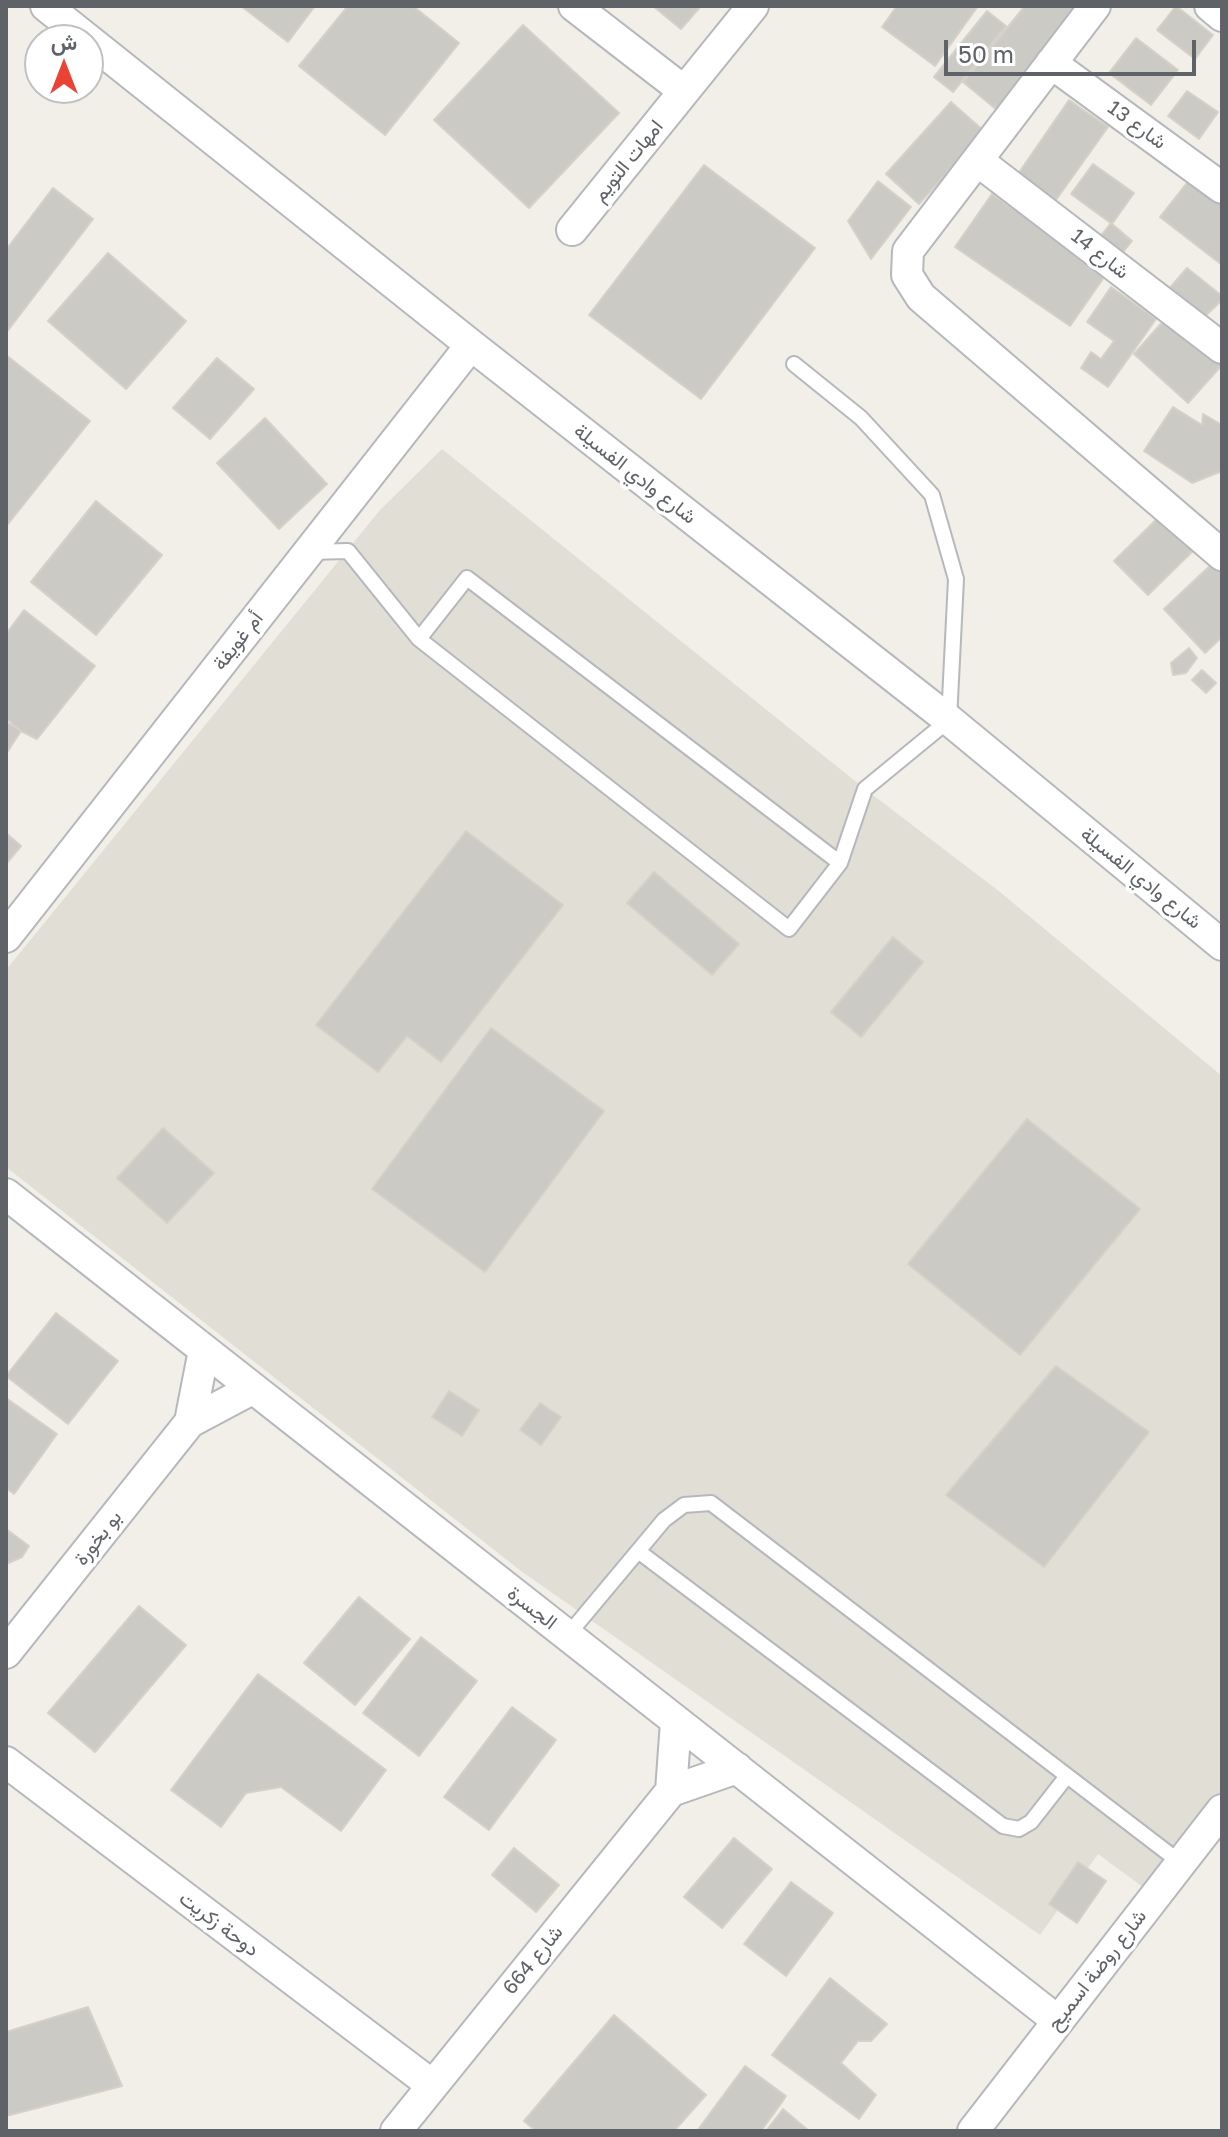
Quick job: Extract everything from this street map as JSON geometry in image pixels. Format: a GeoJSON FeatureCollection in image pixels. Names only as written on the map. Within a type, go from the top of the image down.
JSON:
{"type":"FeatureCollection","features":[{"type":"Feature","properties":{"kind":"street","name":"شارع وادي الفسيلة"},"geometry":{"type":"LineString","coordinates":[[46,6],[949,720],[1222,945]]}},
{"type":"Feature","properties":{"kind":"street"},"geometry":{"type":"LineString","coordinates":[[574,6],[684,91]]}},
{"type":"Feature","properties":{"kind":"street","name":"امهات التويم"},"geometry":{"type":"LineString","coordinates":[[572,230],[753,6]]}},
{"type":"Feature","properties":{"kind":"street"},"geometry":{"type":"LineString","coordinates":[[1095,6],[908,251],[907,275],[921,297],[1222,555]]}},
{"type":"Feature","properties":{"kind":"street"},"geometry":{"type":"LineString","coordinates":[[1210,6],[1222,16]]}},
{"type":"Feature","properties":{"kind":"street","name":"شارع 13"},"geometry":{"type":"LineString","coordinates":[[1051,63],[1222,188]]}},
{"type":"Feature","properties":{"kind":"street","name":"شارع 14"},"geometry":{"type":"LineString","coordinates":[[978,161],[1222,348]]}},
{"type":"Feature","properties":{"kind":"street","name":"أم غويفة"},"geometry":{"type":"LineString","coordinates":[[6,937],[471,345]]}},
{"type":"Feature","properties":{"kind":"street","name":"الجسرة"},"geometry":{"type":"LineString","coordinates":[[6,1194],[1058,2021]]}},
{"type":"Feature","properties":{"kind":"street","name":"بو بخورة"},"geometry":{"type":"LineString","coordinates":[[190,1422],[204,1350]]}},
{"type":"Feature","properties":{"kind":"street","name":"بو بخورة"},"geometry":{"type":"LineString","coordinates":[[6,1653],[190,1422],[252,1389]]}},
{"type":"Feature","properties":{"kind":"street"},"geometry":{"type":"LineString","coordinates":[[676,1722],[671,1791],[737,1768]]}},
{"type":"Feature","properties":{"kind":"street","name":"دوحة زكريت"},"geometry":{"type":"LineString","coordinates":[[6,1762],[432,2085]]}},
{"type":"Feature","properties":{"kind":"street","name":"شارع 664"},"geometry":{"type":"LineString","coordinates":[[396,2131],[671,1791]]}},
{"type":"Feature","properties":{"kind":"street","name":"شارع روضة اسميح"},"geometry":{"type":"LineString","coordinates":[[973,2131],[1222,1810]]}},
{"type":"Feature","properties":{"kind":"lane"},"geometry":{"type":"LineString","coordinates":[[308,552],[348,551],[419,639],[789,929],[840,863],[865,789],[949,720],[956,579],[932,495],[861,418],[794,364]]}},
{"type":"Feature","properties":{"kind":"lane"},"geometry":{"type":"LineString","coordinates":[[419,639],[467,578],[840,863]]}},
{"type":"Feature","properties":{"kind":"lane"},"geometry":{"type":"LineString","coordinates":[[567,1636],[664,1520],[684,1505],[711,1503],[1181,1863]]}},
{"type":"Feature","properties":{"kind":"lane"},"geometry":{"type":"LineString","coordinates":[[638,1551],[1003,1826],[1019,1829],[1031,1822],[1067,1776]]}},
{"type":"Feature","properties":{"kind":"shaded area"},"geometry":{"type":"Polygon","coordinates":[[[442,449],[865,789],[1000,892],[1222,1076],[1222,1794],[1147,1890],[1098,1854],[1040,1935],[521,1571],[6,1167],[6,970],[380,510],[442,449]]]}},
{"type":"Feature","properties":{"kind":"building"},"geometry":{"type":"Polygon","coordinates":[[[241,6],[315,6],[288,42],[241,6]]]}},
{"type":"Feature","properties":{"kind":"building"},"geometry":{"type":"Polygon","coordinates":[[[348,6],[413,6],[459,43],[385,135],[299,66],[348,6]]]}},
{"type":"Feature","properties":{"kind":"building"},"geometry":{"type":"Polygon","coordinates":[[[653,6],[701,6],[681,29],[653,6]]]}},
{"type":"Feature","properties":{"kind":"building"},"geometry":{"type":"Polygon","coordinates":[[[897,6],[978,6],[935,66],[882,27],[897,6]]]}},
{"type":"Feature","properties":{"kind":"building"},"geometry":{"type":"Polygon","coordinates":[[[1025,6],[1085,6],[997,110],[963,82],[1025,6]]]}},
{"type":"Feature","properties":{"kind":"building"},"geometry":{"type":"Polygon","coordinates":[[[1176,6],[1213,35],[1195,59],[1157,30],[1176,6]]]}},
{"type":"Feature","properties":{"kind":"building"},"geometry":{"type":"Polygon","coordinates":[[[987,11],[1006,26],[953,92],[934,77],[987,11]]]}},
{"type":"Feature","properties":{"kind":"building"},"geometry":{"type":"Polygon","coordinates":[[[523,25],[619,113],[529,208],[434,120],[523,25]]]}},
{"type":"Feature","properties":{"kind":"building"},"geometry":{"type":"Polygon","coordinates":[[[1136,38],[1178,70],[1151,105],[1109,73],[1136,38]]]}},
{"type":"Feature","properties":{"kind":"building"},"geometry":{"type":"Polygon","coordinates":[[[1187,91],[1218,112],[1199,139],[1168,116],[1187,91]]]}},
{"type":"Feature","properties":{"kind":"building"},"geometry":{"type":"Polygon","coordinates":[[[1069,100],[1108,127],[1056,200],[1018,174],[1069,100]]]}},
{"type":"Feature","properties":{"kind":"building"},"geometry":{"type":"Polygon","coordinates":[[[951,102],[984,131],[919,204],[886,174],[951,102]]]}},
{"type":"Feature","properties":{"kind":"building"},"geometry":{"type":"Polygon","coordinates":[[[1093,164],[1134,193],[1112,224],[1071,194],[1093,164]]]}},
{"type":"Feature","properties":{"kind":"building"},"geometry":{"type":"Polygon","coordinates":[[[704,165],[815,248],[701,399],[589,315],[704,165]]]}},
{"type":"Feature","properties":{"kind":"building"},"geometry":{"type":"Polygon","coordinates":[[[1194,174],[1222,195],[1222,265],[1160,217],[1194,174]]]}},
{"type":"Feature","properties":{"kind":"building"},"geometry":{"type":"Polygon","coordinates":[[[878,181],[911,207],[871,259],[848,221],[878,181]]]}},
{"type":"Feature","properties":{"kind":"building"},"geometry":{"type":"Polygon","coordinates":[[[53,188],[93,219],[6,333],[6,250],[53,188]]]}},
{"type":"Feature","properties":{"kind":"building"},"geometry":{"type":"Polygon","coordinates":[[[992,194],[1107,273],[1070,326],[955,247],[992,194]]]}},
{"type":"Feature","properties":{"kind":"building"},"geometry":{"type":"Polygon","coordinates":[[[1111,223],[1132,241],[1120,256],[1099,238],[1111,223]]]}},
{"type":"Feature","properties":{"kind":"building"},"geometry":{"type":"Polygon","coordinates":[[[108,253],[186,321],[126,389],[48,321],[108,253]]]}},
{"type":"Feature","properties":{"kind":"building"},"geometry":{"type":"Polygon","coordinates":[[[1187,268],[1222,296],[1222,300],[1202,319],[1168,290],[1187,268]]]}},
{"type":"Feature","properties":{"kind":"building"},"geometry":{"type":"Polygon","coordinates":[[[1111,287],[1156,319],[1108,387],[1081,368],[1091,352],[1101,359],[1114,341],[1087,322],[1111,287]]]}},
{"type":"Feature","properties":{"kind":"building"},"geometry":{"type":"Polygon","coordinates":[[[1167,317],[1222,365],[1188,403],[1134,354],[1167,317]]]}},
{"type":"Feature","properties":{"kind":"building"},"geometry":{"type":"Polygon","coordinates":[[[6,355],[90,421],[8,524],[6,522],[6,355]]]}},
{"type":"Feature","properties":{"kind":"building"},"geometry":{"type":"Polygon","coordinates":[[[217,358],[254,389],[210,439],[173,408],[217,358]]]}},
{"type":"Feature","properties":{"kind":"building"},"geometry":{"type":"Polygon","coordinates":[[[1173,407],[1202,425],[1203,414],[1222,425],[1222,471],[1192,483],[1144,451],[1173,407]]]}},
{"type":"Feature","properties":{"kind":"building"},"geometry":{"type":"Polygon","coordinates":[[[265,418],[327,484],[279,529],[217,463],[265,418]]]}},
{"type":"Feature","properties":{"kind":"building"},"geometry":{"type":"Polygon","coordinates":[[[96,501],[162,555],[96,635],[31,582],[96,501]]]}},
{"type":"Feature","properties":{"kind":"building"},"geometry":{"type":"Polygon","coordinates":[[[1164,512],[1198,546],[1148,595],[1114,561],[1164,512]]]}},
{"type":"Feature","properties":{"kind":"building"},"geometry":{"type":"Polygon","coordinates":[[[1214,562],[1222,570],[1222,637],[1205,653],[1164,609],[1214,562]]]}},
{"type":"Feature","properties":{"kind":"building"},"geometry":{"type":"Polygon","coordinates":[[[24,610],[95,666],[37,739],[6,718],[6,634],[24,610]]]}},
{"type":"Feature","properties":{"kind":"building"},"geometry":{"type":"Polygon","coordinates":[[[1189,648],[1197,658],[1186,673],[1173,675],[1171,663],[1189,648]]]}},
{"type":"Feature","properties":{"kind":"building"},"geometry":{"type":"Polygon","coordinates":[[[1202,670],[1216,683],[1206,693],[1192,680],[1202,670]]]}},
{"type":"Feature","properties":{"kind":"building"},"geometry":{"type":"Polygon","coordinates":[[[6,722],[21,731],[6,754],[6,722]]]}},
{"type":"Feature","properties":{"kind":"building"},"geometry":{"type":"Polygon","coordinates":[[[466,831],[563,905],[441,1062],[407,1036],[378,1072],[316,1025],[466,831]]]}},
{"type":"Feature","properties":{"kind":"building"},"geometry":{"type":"Polygon","coordinates":[[[6,833],[21,846],[6,864],[6,833]]]}},
{"type":"Feature","properties":{"kind":"building"},"geometry":{"type":"Polygon","coordinates":[[[654,872],[739,944],[712,975],[627,903],[654,872]]]}},
{"type":"Feature","properties":{"kind":"building"},"geometry":{"type":"Polygon","coordinates":[[[893,937],[923,962],[861,1037],[831,1012],[893,937]]]}},
{"type":"Feature","properties":{"kind":"building"},"geometry":{"type":"Polygon","coordinates":[[[491,1028],[604,1111],[485,1272],[372,1189],[491,1028]]]}},
{"type":"Feature","properties":{"kind":"building"},"geometry":{"type":"Polygon","coordinates":[[[1027,1119],[1140,1209],[1020,1355],[908,1264],[1027,1119]]]}},
{"type":"Feature","properties":{"kind":"building"},"geometry":{"type":"Polygon","coordinates":[[[163,1128],[214,1173],[167,1223],[117,1178],[163,1128]]]}},
{"type":"Feature","properties":{"kind":"building"},"geometry":{"type":"Polygon","coordinates":[[[56,1313],[118,1361],[68,1424],[6,1376],[56,1313]]]}},
{"type":"Feature","properties":{"kind":"building"},"geometry":{"type":"Polygon","coordinates":[[[1056,1366],[1149,1432],[1044,1567],[946,1495],[1056,1366]]]}},
{"type":"Feature","properties":{"kind":"building"},"geometry":{"type":"Polygon","coordinates":[[[449,1391],[479,1410],[462,1436],[432,1417],[449,1391]]]}},
{"type":"Feature","properties":{"kind":"building"},"geometry":{"type":"Polygon","coordinates":[[[6,1398],[57,1434],[14,1494],[6,1488],[6,1398]]]}},
{"type":"Feature","properties":{"kind":"building"},"geometry":{"type":"Polygon","coordinates":[[[540,1403],[561,1417],[541,1445],[520,1430],[540,1403]]]}},
{"type":"Feature","properties":{"kind":"building"},"geometry":{"type":"Polygon","coordinates":[[[6,1529],[29,1546],[22,1557],[6,1564],[6,1529]]]}},
{"type":"Feature","properties":{"kind":"building"},"geometry":{"type":"Polygon","coordinates":[[[359,1597],[410,1639],[355,1705],[304,1663],[359,1597]]]}},
{"type":"Feature","properties":{"kind":"building"},"geometry":{"type":"Polygon","coordinates":[[[139,1606],[186,1645],[95,1752],[48,1713],[139,1606]]]}},
{"type":"Feature","properties":{"kind":"building"},"geometry":{"type":"Polygon","coordinates":[[[421,1637],[477,1681],[419,1756],[363,1713],[421,1637]]]}},
{"type":"Feature","properties":{"kind":"building"},"geometry":{"type":"Polygon","coordinates":[[[258,1674],[386,1770],[341,1831],[281,1787],[246,1793],[221,1827],[171,1790],[258,1674]]]}},
{"type":"Feature","properties":{"kind":"building"},"geometry":{"type":"Polygon","coordinates":[[[512,1707],[556,1740],[489,1830],[444,1797],[512,1707]]]}},
{"type":"Feature","properties":{"kind":"building"},"geometry":{"type":"Polygon","coordinates":[[[734,1838],[772,1869],[722,1928],[684,1897],[734,1838]]]}},
{"type":"Feature","properties":{"kind":"building"},"geometry":{"type":"Polygon","coordinates":[[[514,1848],[559,1885],[536,1912],[492,1875],[514,1848]]]}},
{"type":"Feature","properties":{"kind":"building"},"geometry":{"type":"Polygon","coordinates":[[[1078,1862],[1106,1881],[1077,1923],[1049,1904],[1078,1862]]]}},
{"type":"Feature","properties":{"kind":"building"},"geometry":{"type":"Polygon","coordinates":[[[791,1882],[833,1913],[786,1976],[744,1944],[791,1882]]]}},
{"type":"Feature","properties":{"kind":"building"},"geometry":{"type":"Polygon","coordinates":[[[830,1978],[887,2024],[871,2041],[858,2041],[841,2063],[876,2095],[859,2119],[772,2055],[830,1978]]]}},
{"type":"Feature","properties":{"kind":"building"},"geometry":{"type":"Polygon","coordinates":[[[88,2007],[122,2086],[6,2116],[6,2032],[88,2007]]]}},
{"type":"Feature","properties":{"kind":"building"},"geometry":{"type":"Polygon","coordinates":[[[614,2015],[706,2095],[674,2131],[536,2131],[524,2121],[614,2015]]]}},
{"type":"Feature","properties":{"kind":"building"},"geometry":{"type":"Polygon","coordinates":[[[745,2066],[786,2096],[761,2131],[697,2131],[745,2066]]]}},
{"type":"Feature","properties":{"kind":"building"},"geometry":{"type":"Polygon","coordinates":[[[783,2109],[809,2131],[766,2131],[783,2109]]]}}]}
